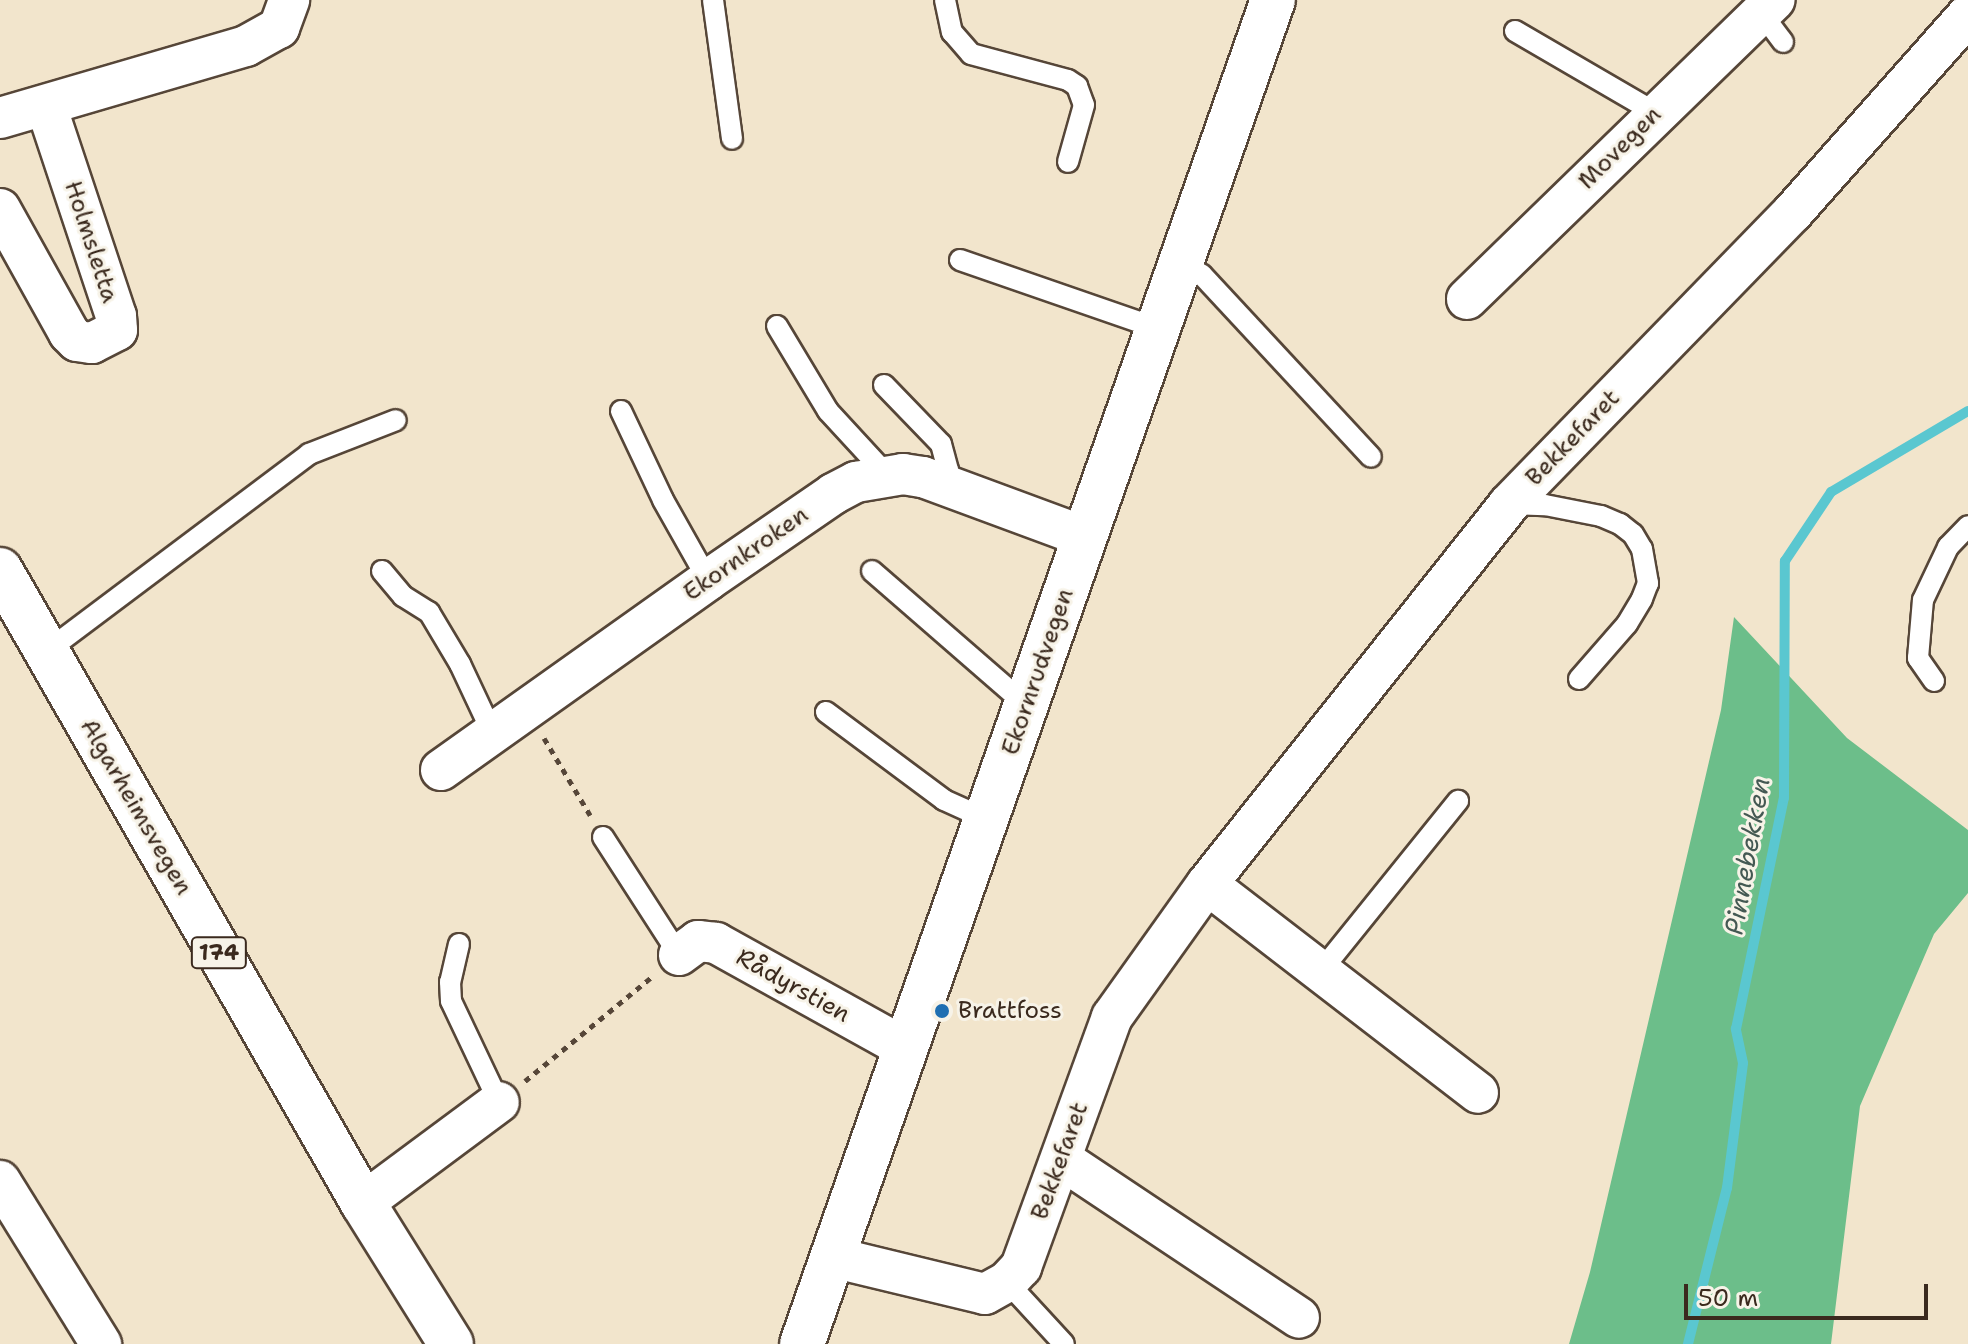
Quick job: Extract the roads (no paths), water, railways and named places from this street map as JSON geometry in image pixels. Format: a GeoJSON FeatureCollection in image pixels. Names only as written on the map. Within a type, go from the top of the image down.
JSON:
{"type":"FeatureCollection","features":[{"type":"Feature","properties":{"kind":"main road","name":"Ekornrudvegen"},"geometry":{"type":"LineString","coordinates":[[802,1344],[1273,0]]}},
{"type":"Feature","properties":{"kind":"main road","name":"Algarheimsvegen"},"geometry":{"type":"LineString","coordinates":[[0,570],[363,1203],[447,1340]]}},
{"type":"Feature","properties":{"kind":"street"},"geometry":{"type":"LineString","coordinates":[[0,118],[256,42],[279,28],[289,0]]}},
{"type":"Feature","properties":{"kind":"street","name":"Bekkefaret"},"geometry":{"type":"LineString","coordinates":[[1007,1282],[1021,1267],[1112,1017],[1207,884],[1509,504],[1793,212],[1968,15]]}},
{"type":"Feature","properties":{"kind":"street","name":"Movegen"},"geometry":{"type":"LineString","coordinates":[[1467,299],[1656,113],[1773,19]]}},
{"type":"Feature","properties":{"kind":"street","name":"Holmsletta"},"geometry":{"type":"LineString","coordinates":[[0,209],[69,333],[77,341],[92,343],[117,330],[116,316],[46,105]]}},
{"type":"Feature","properties":{"kind":"street","name":"Ekornkroken"},"geometry":{"type":"LineString","coordinates":[[441,770],[708,580],[833,494],[856,482],[888,476],[913,476],[1085,537]]}},
{"type":"Feature","properties":{"kind":"street"},"geometry":{"type":"LineString","coordinates":[[1207,884],[1478,1093]]}},
{"type":"Feature","properties":{"kind":"street","name":"Rådyrstien"},"geometry":{"type":"LineString","coordinates":[[679,955],[698,941],[716,943],[907,1049]]}},
{"type":"Feature","properties":{"kind":"street"},"geometry":{"type":"LineString","coordinates":[[363,1203],[499,1102]]}},
{"type":"Feature","properties":{"kind":"street"},"geometry":{"type":"LineString","coordinates":[[1061,1159],[1299,1318]]}},
{"type":"Feature","properties":{"kind":"street"},"geometry":{"type":"LineString","coordinates":[[0,1181],[101,1344]]}},
{"type":"Feature","properties":{"kind":"street"},"geometry":{"type":"LineString","coordinates":[[832,1257],[985,1294],[1007,1282]]}},
{"type":"Feature","properties":{"kind":"lane"},"geometry":{"type":"LineString","coordinates":[[713,0],[732,139]]}},
{"type":"Feature","properties":{"kind":"lane"},"geometry":{"type":"LineString","coordinates":[[945,0],[952,32],[971,54],[1068,80],[1077,86],[1084,105],[1068,162]]}},
{"type":"Feature","properties":{"kind":"lane"},"geometry":{"type":"LineString","coordinates":[[1515,31],[1656,113]]}},
{"type":"Feature","properties":{"kind":"lane"},"geometry":{"type":"LineString","coordinates":[[960,260],[1159,329]]}},
{"type":"Feature","properties":{"kind":"lane"},"geometry":{"type":"LineString","coordinates":[[1183,263],[1202,275],[1371,457]]}},
{"type":"Feature","properties":{"kind":"lane"},"geometry":{"type":"LineString","coordinates":[[777,326],[828,411],[888,476]]}},
{"type":"Feature","properties":{"kind":"lane"},"geometry":{"type":"LineString","coordinates":[[884,385],[941,444],[947,457],[948,470],[942,485]]}},
{"type":"Feature","properties":{"kind":"lane"},"geometry":{"type":"LineString","coordinates":[[621,411],[663,500],[708,580]]}},
{"type":"Feature","properties":{"kind":"lane"},"geometry":{"type":"LineString","coordinates":[[47,651],[89,616],[309,454],[396,420]]}},
{"type":"Feature","properties":{"kind":"lane"},"geometry":{"type":"LineString","coordinates":[[1509,504],[1545,505],[1601,516],[1633,534],[1642,549],[1648,583],[1642,599],[1627,624],[1579,679]]}},
{"type":"Feature","properties":{"kind":"lane"},"geometry":{"type":"LineString","coordinates":[[1934,681],[1918,658],[1923,600],[1948,547],[1968,526]]}},
{"type":"Feature","properties":{"kind":"lane"},"geometry":{"type":"LineString","coordinates":[[382,571],[403,596],[429,612],[460,664],[493,734]]}},
{"type":"Feature","properties":{"kind":"lane"},"geometry":{"type":"LineString","coordinates":[[872,571],[1026,705]]}},
{"type":"Feature","properties":{"kind":"lane"},"geometry":{"type":"LineString","coordinates":[[826,712],[944,800],[986,819]]}},
{"type":"Feature","properties":{"kind":"lane"},"geometry":{"type":"LineString","coordinates":[[1320,972],[1458,801]]}},
{"type":"Feature","properties":{"kind":"lane"},"geometry":{"type":"LineString","coordinates":[[603,837],[679,955]]}},
{"type":"Feature","properties":{"kind":"lane"},"geometry":{"type":"LineString","coordinates":[[459,944],[450,982],[451,1001],[499,1102]]}},
{"type":"Feature","properties":{"kind":"lane"},"geometry":{"type":"LineString","coordinates":[[1007,1282],[1064,1344]]}},
{"type":"Feature","properties":{"kind":"waterway","name":"Pinnebekken"},"geometry":{"type":"LineString","coordinates":[[1688,1344],[1727,1188],[1743,1063],[1736,1029],[1784,798],[1785,561],[1831,492],[1968,411]]}},
{"type":"Feature","properties":{"kind":"place","name":"Brattfoss"},"geometry":{"type":"Point","coordinates":[942,1011]}}]}
